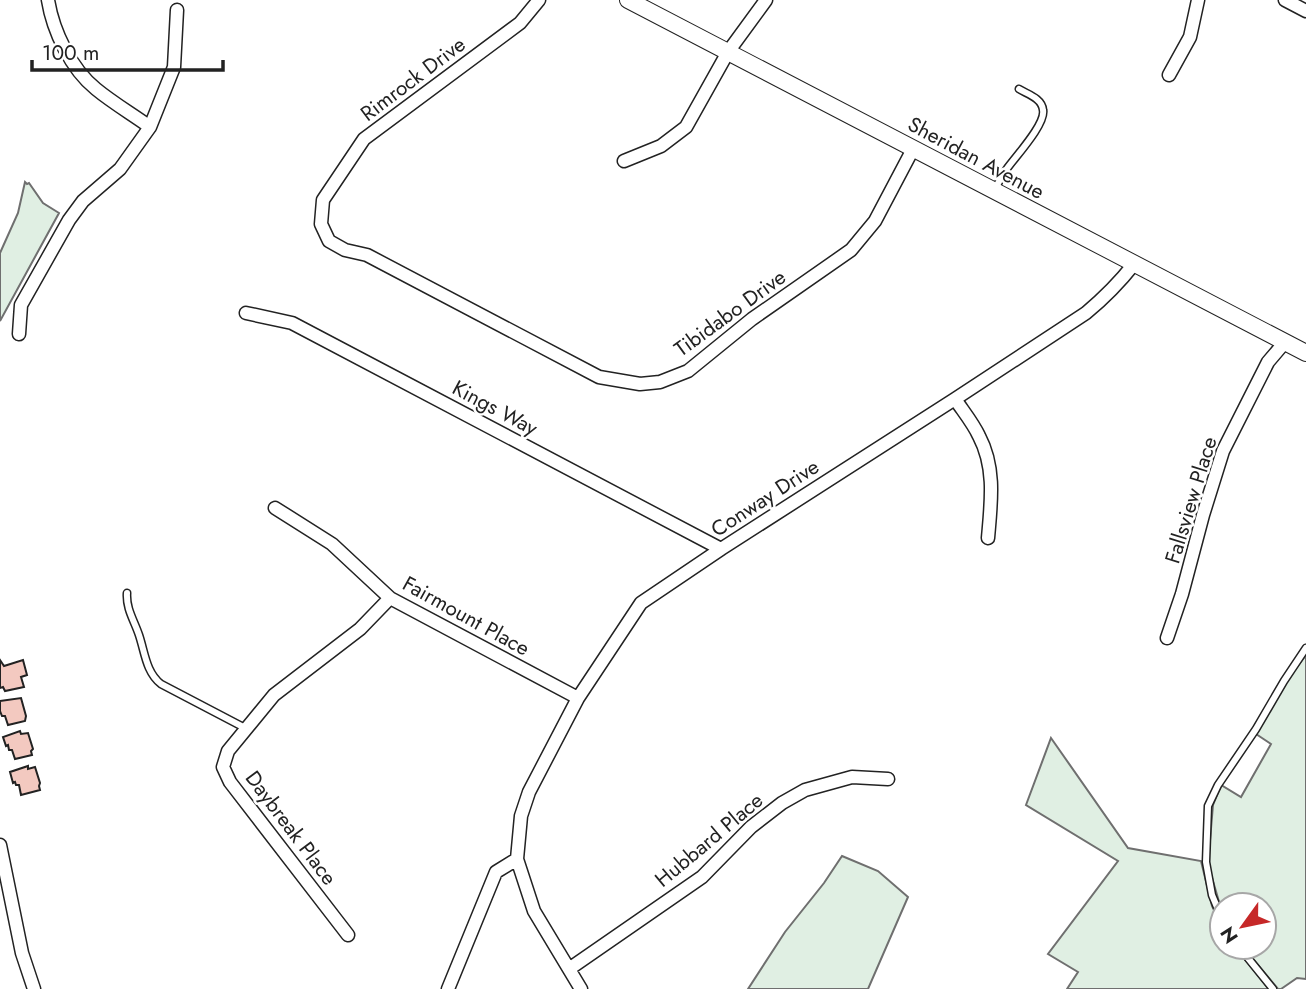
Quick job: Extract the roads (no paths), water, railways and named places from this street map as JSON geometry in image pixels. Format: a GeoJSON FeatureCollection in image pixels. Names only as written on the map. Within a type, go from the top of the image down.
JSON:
{"type":"FeatureCollection","features":[{"type":"Feature","properties":{"kind":"street"},"geometry":{"type":"LineString","coordinates":[[48,0],[57,35],[79,72],[95,88],[150,127]]}},
{"type":"Feature","properties":{"kind":"street","name":"Rimrock Drive"},"geometry":{"type":"LineString","coordinates":[[367,255],[345,250],[329,241],[321,224],[323,200],[364,139],[520,23],[539,0]]}},
{"type":"Feature","properties":{"kind":"street","name":"Sheridan Avenue"},"geometry":{"type":"LineString","coordinates":[[628,0],[1306,353]]}},
{"type":"Feature","properties":{"kind":"street"},"geometry":{"type":"LineString","coordinates":[[624,161],[661,146],[686,127],[728,52],[766,0]]}},
{"type":"Feature","properties":{"kind":"street"},"geometry":{"type":"LineString","coordinates":[[1169,75],[1190,37],[1198,0]]}},
{"type":"Feature","properties":{"kind":"street"},"geometry":{"type":"LineString","coordinates":[[1285,0],[1306,11]]}},
{"type":"Feature","properties":{"kind":"street"},"geometry":{"type":"LineString","coordinates":[[19,334],[22,305],[69,220],[83,201],[120,169],[150,127],[174,67],[177,10]]}},
{"type":"Feature","properties":{"kind":"street","name":"Tibidabo Drive"},"geometry":{"type":"LineString","coordinates":[[367,255],[599,377],[640,384],[660,382],[688,370],[752,320],[851,250],[875,220],[913,149]]}},
{"type":"Feature","properties":{"kind":"street","name":"Conway Drive"},"geometry":{"type":"LineString","coordinates":[[518,854],[521,816],[529,792],[578,698],[641,603],[1086,313],[1105,298],[1134,264]]}},
{"type":"Feature","properties":{"kind":"street","name":"Kings Way"},"geometry":{"type":"LineString","coordinates":[[246,313],[292,324],[721,549]]}},
{"type":"Feature","properties":{"kind":"street","name":"Fallsview Place"},"geometry":{"type":"LineString","coordinates":[[1167,638],[1223,451],[1268,362],[1285,342]]}},
{"type":"Feature","properties":{"kind":"street"},"geometry":{"type":"LineString","coordinates":[[955,399],[979,436],[989,461],[992,494],[988,538]]}},
{"type":"Feature","properties":{"kind":"street","name":"Fairmount Place"},"geometry":{"type":"LineString","coordinates":[[275,508],[332,544],[390,598],[578,698]]}},
{"type":"Feature","properties":{"kind":"street","name":"Daybreak Place"},"geometry":{"type":"LineString","coordinates":[[348,935],[230,782],[223,767],[228,751],[274,695],[360,629],[390,598]]}},
{"type":"Feature","properties":{"kind":"street","name":"Hubbard Place"},"geometry":{"type":"LineString","coordinates":[[569,969],[702,877],[751,827],[782,803],[805,790],[852,777],[888,779]]}},
{"type":"Feature","properties":{"kind":"street"},"geometry":{"type":"LineString","coordinates":[[0,845],[22,953],[34,989]]}},
{"type":"Feature","properties":{"kind":"street"},"geometry":{"type":"LineString","coordinates":[[448,989],[496,872],[518,854],[534,911],[581,989]]}},
{"type":"Feature","properties":{"kind":"lane"},"geometry":{"type":"LineString","coordinates":[[994,191],[1044,113],[1038,100],[1018,89]]}},
{"type":"Feature","properties":{"kind":"lane"},"geometry":{"type":"LineString","coordinates":[[127,593],[129,611],[147,665],[156,680],[247,729]]}},
{"type":"Feature","properties":{"kind":"lane"},"geometry":{"type":"LineString","coordinates":[[1211,891],[1206,862],[1208,806],[1218,785],[1306,649]]}},
{"type":"Feature","properties":{"kind":"lane"},"geometry":{"type":"LineString","coordinates":[[1250,961],[1273,989]]}}]}
